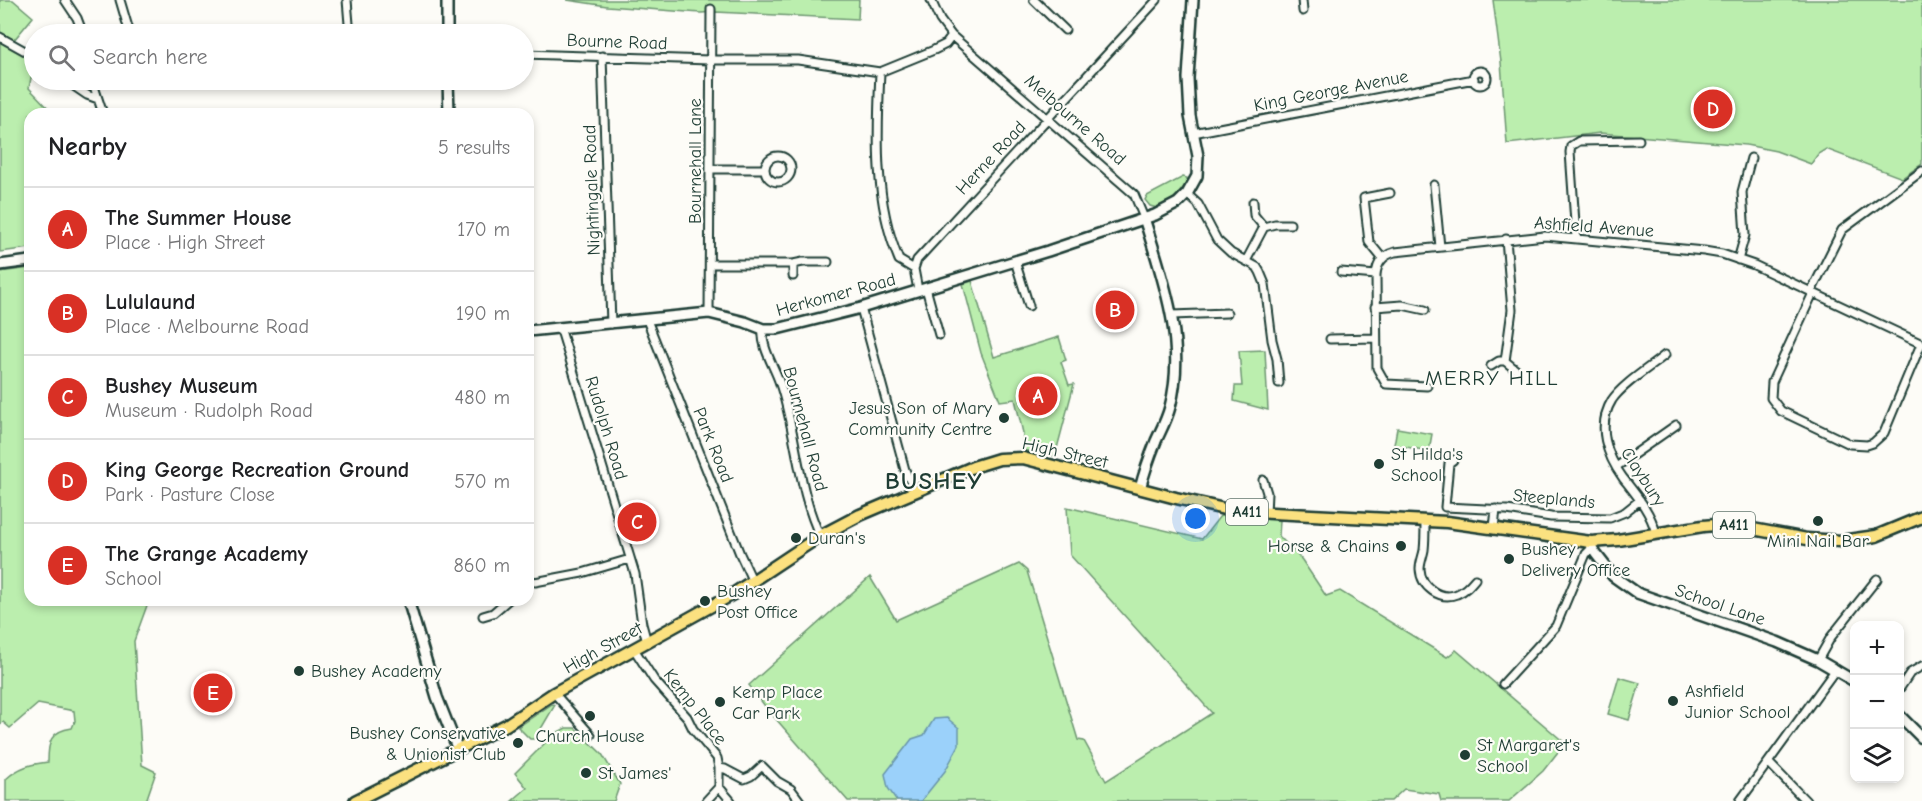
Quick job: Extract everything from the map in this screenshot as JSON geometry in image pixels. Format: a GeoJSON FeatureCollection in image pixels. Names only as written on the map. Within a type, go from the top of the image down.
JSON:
{"type":"FeatureCollection","features":[{"type":"Feature","properties":{"kind":"main road","name":"High Street"},"geometry":{"type":"LineString","coordinates":[[458,750],[506,725],[554,693],[706,611],[820,536],[860,515],[989,461],[1012,458],[1045,464],[1233,510],[1494,528],[1591,545]]}},
{"type":"Feature","properties":{"kind":"main road","name":"A411"},"geometry":{"type":"LineString","coordinates":[[1591,545],[1656,533],[1726,524],[1807,539],[1841,541],[1876,536],[1922,517]]}},
{"type":"Feature","properties":{"kind":"main road","name":"A411"},"geometry":{"type":"LineString","coordinates":[[356,801],[458,750]]}},
{"type":"Feature","properties":{"kind":"street"},"geometry":{"type":"LineString","coordinates":[[64,0],[79,24]]}},
{"type":"Feature","properties":{"kind":"street"},"geometry":{"type":"LineString","coordinates":[[121,0],[127,24]]}},
{"type":"Feature","properties":{"kind":"street"},"geometry":{"type":"LineString","coordinates":[[347,0],[349,24]]}},
{"type":"Feature","properties":{"kind":"street"},"geometry":{"type":"LineString","coordinates":[[447,0],[447,24]]}},
{"type":"Feature","properties":{"kind":"street","name":"Melbourne Road"},"geometry":{"type":"LineString","coordinates":[[931,0],[940,20],[952,36],[1134,194],[1144,218],[1172,315],[1175,345],[1170,409],[1150,455],[1140,489]]}},
{"type":"Feature","properties":{"kind":"street"},"geometry":{"type":"LineString","coordinates":[[1034,0],[1065,30]]}},
{"type":"Feature","properties":{"kind":"street"},"geometry":{"type":"LineString","coordinates":[[1041,7],[1047,0]]}},
{"type":"Feature","properties":{"kind":"street","name":"Herne Road"},"geometry":{"type":"LineString","coordinates":[[914,269],[921,255],[1157,0]]}},
{"type":"Feature","properties":{"kind":"street"},"geometry":{"type":"LineString","coordinates":[[1193,0],[1188,78],[1190,116],[1198,156],[1197,176],[1187,194],[1198,204],[1218,240],[1231,253],[1260,272],[1265,284],[1279,383]]}},
{"type":"Feature","properties":{"kind":"street"},"geometry":{"type":"LineString","coordinates":[[1302,0],[1303,11]]}},
{"type":"Feature","properties":{"kind":"street","name":"Bournehall Lane"},"geometry":{"type":"LineString","coordinates":[[709,313],[711,9]]}},
{"type":"Feature","properties":{"kind":"street"},"geometry":{"type":"LineString","coordinates":[[710,60],[798,60],[880,72],[946,44],[952,36]]}},
{"type":"Feature","properties":{"kind":"street"},"geometry":{"type":"LineString","coordinates":[[0,37],[24,50]]}},
{"type":"Feature","properties":{"kind":"street","name":"Bourne Road"},"geometry":{"type":"LineString","coordinates":[[534,54],[710,60]]}},
{"type":"Feature","properties":{"kind":"street","name":"Nightingale Road"},"geometry":{"type":"LineString","coordinates":[[602,56],[611,324]]}},
{"type":"Feature","properties":{"kind":"street"},"geometry":{"type":"LineString","coordinates":[[880,72],[877,145],[883,198],[891,237],[899,260],[914,269],[939,334]]}},
{"type":"Feature","properties":{"kind":"street","name":"King George Avenue"},"geometry":{"type":"LineString","coordinates":[[1193,133],[1474,79]]}},
{"type":"Feature","properties":{"kind":"street"},"geometry":{"type":"LineString","coordinates":[[80,90],[98,99]]}},
{"type":"Feature","properties":{"kind":"street"},"geometry":{"type":"LineString","coordinates":[[95,90],[101,108]]}},
{"type":"Feature","properties":{"kind":"street"},"geometry":{"type":"LineString","coordinates":[[448,90],[449,108]]}},
{"type":"Feature","properties":{"kind":"street"},"geometry":{"type":"LineString","coordinates":[[1576,237],[1569,152],[1571,146],[1579,141],[1639,140]]}},
{"type":"Feature","properties":{"kind":"street"},"geometry":{"type":"LineString","coordinates":[[1738,260],[1745,236],[1742,192],[1751,158]]}},
{"type":"Feature","properties":{"kind":"street"},"geometry":{"type":"LineString","coordinates":[[711,169],[765,169]]}},
{"type":"Feature","properties":{"kind":"street"},"geometry":{"type":"LineString","coordinates":[[1921,344],[1884,433],[1868,445],[1850,444],[1781,411],[1771,398],[1772,382],[1842,230],[1919,173],[1922,184]]}},
{"type":"Feature","properties":{"kind":"street"},"geometry":{"type":"LineString","coordinates":[[1434,185],[1440,247]]}},
{"type":"Feature","properties":{"kind":"street"},"geometry":{"type":"LineString","coordinates":[[1390,193],[1364,198],[1369,242],[1382,258],[1376,275],[1377,368],[1386,384],[1427,386]]}},
{"type":"Feature","properties":{"kind":"street","name":"Herkomer Road"},"geometry":{"type":"LineString","coordinates":[[534,330],[709,313],[763,329],[777,329],[861,308],[1108,232],[1167,210],[1178,204],[1187,194]]}},
{"type":"Feature","properties":{"kind":"street"},"geometry":{"type":"LineString","coordinates":[[1253,202],[1254,215],[1264,227]]}},
{"type":"Feature","properties":{"kind":"street"},"geometry":{"type":"LineString","coordinates":[[1246,261],[1264,227],[1290,224]]}},
{"type":"Feature","properties":{"kind":"street","name":"Ashfield Avenue"},"geometry":{"type":"LineString","coordinates":[[1382,258],[1395,252],[1545,236],[1576,237],[1704,251],[1738,260],[1921,344]]}},
{"type":"Feature","properties":{"kind":"street"},"geometry":{"type":"LineString","coordinates":[[1505,361],[1512,310],[1506,239]]}},
{"type":"Feature","properties":{"kind":"street"},"geometry":{"type":"LineString","coordinates":[[1015,261],[1029,306]]}},
{"type":"Feature","properties":{"kind":"street"},"geometry":{"type":"LineString","coordinates":[[0,265],[24,262]]}},
{"type":"Feature","properties":{"kind":"street"},"geometry":{"type":"LineString","coordinates":[[710,264],[828,262]]}},
{"type":"Feature","properties":{"kind":"street"},"geometry":{"type":"LineString","coordinates":[[793,264],[793,276]]}},
{"type":"Feature","properties":{"kind":"street"},"geometry":{"type":"LineString","coordinates":[[1341,272],[1376,275]]}},
{"type":"Feature","properties":{"kind":"street"},"geometry":{"type":"LineString","coordinates":[[1375,307],[1402,306],[1425,310]]}},
{"type":"Feature","properties":{"kind":"street"},"geometry":{"type":"LineString","coordinates":[[861,308],[905,470],[915,492]]}},
{"type":"Feature","properties":{"kind":"street"},"geometry":{"type":"LineString","coordinates":[[1172,315],[1227,313]]}},
{"type":"Feature","properties":{"kind":"street","name":"Park Road"},"geometry":{"type":"LineString","coordinates":[[647,320],[753,582]]}},
{"type":"Feature","properties":{"kind":"street","name":"Rudolph Road"},"geometry":{"type":"LineString","coordinates":[[560,327],[635,574],[647,642]]}},
{"type":"Feature","properties":{"kind":"street","name":"Bournehall Road"},"geometry":{"type":"LineString","coordinates":[[763,329],[764,344],[787,406],[810,508],[820,536]]}},
{"type":"Feature","properties":{"kind":"street"},"geometry":{"type":"LineString","coordinates":[[1330,339],[1376,338]]}},
{"type":"Feature","properties":{"kind":"street","name":"Claybury"},"geometry":{"type":"LineString","coordinates":[[1656,533],[1652,519],[1610,457],[1605,436],[1609,406],[1617,394],[1665,355]]}},
{"type":"Feature","properties":{"kind":"street"},"geometry":{"type":"LineString","coordinates":[[1491,366],[1505,361],[1516,370]]}},
{"type":"Feature","properties":{"kind":"street"},"geometry":{"type":"LineString","coordinates":[[1616,467],[1676,424]]}},
{"type":"Feature","properties":{"kind":"street","name":"Steeplands"},"geometry":{"type":"LineString","coordinates":[[1453,460],[1449,463],[1445,507],[1496,510],[1551,517],[1610,518],[1624,512],[1640,500]]}},
{"type":"Feature","properties":{"kind":"street"},"geometry":{"type":"LineString","coordinates":[[1263,480],[1267,493],[1266,513]]}},
{"type":"Feature","properties":{"kind":"street","name":"Steeplands"},"geometry":{"type":"LineString","coordinates":[[1494,528],[1496,510]]}},
{"type":"Feature","properties":{"kind":"street"},"geometry":{"type":"LineString","coordinates":[[1425,522],[1424,551],[1420,568],[1428,587],[1439,595],[1452,596],[1462,592],[1475,579]]}},
{"type":"Feature","properties":{"kind":"street"},"geometry":{"type":"LineString","coordinates":[[1503,684],[1556,626],[1591,545]]}},
{"type":"Feature","properties":{"kind":"street","name":"School Lane"},"geometry":{"type":"LineString","coordinates":[[1591,545],[1613,576],[1637,593],[1777,642],[1818,660],[1850,678]]}},
{"type":"Feature","properties":{"kind":"street"},"geometry":{"type":"LineString","coordinates":[[534,582],[570,575],[630,559]]}},
{"type":"Feature","properties":{"kind":"street"},"geometry":{"type":"LineString","coordinates":[[1818,660],[1831,637],[1877,579]]}},
{"type":"Feature","properties":{"kind":"street"},"geometry":{"type":"LineString","coordinates":[[410,606],[437,697],[458,750]]}},
{"type":"Feature","properties":{"kind":"street"},"geometry":{"type":"LineString","coordinates":[[483,616],[493,613],[501,606]]}},
{"type":"Feature","properties":{"kind":"street","name":"Kemp Place"},"geometry":{"type":"LineString","coordinates":[[634,649],[654,680],[687,717],[701,740],[717,758],[719,787]]}},
{"type":"Feature","properties":{"kind":"street"},"geometry":{"type":"LineString","coordinates":[[1904,681],[1910,673],[1922,666]]}},
{"type":"Feature","properties":{"kind":"street"},"geometry":{"type":"LineString","coordinates":[[1740,801],[1836,669]]}},
{"type":"Feature","properties":{"kind":"street"},"geometry":{"type":"LineString","coordinates":[[554,693],[591,735]]}},
{"type":"Feature","properties":{"kind":"street"},"geometry":{"type":"LineString","coordinates":[[1904,721],[1922,738]]}},
{"type":"Feature","properties":{"kind":"street"},"geometry":{"type":"LineString","coordinates":[[1769,763],[1806,801]]}},
{"type":"Feature","properties":{"kind":"street"},"geometry":{"type":"LineString","coordinates":[[719,768],[725,768],[744,779],[762,766],[777,781],[790,789],[800,801]]}},
{"type":"Feature","properties":{"kind":"street"},"geometry":{"type":"LineString","coordinates":[[706,801],[719,787],[731,801]]}},
{"type":"Feature","properties":{"kind":"green space"},"geometry":{"type":"Polygon","coordinates":[[[0,0],[13,0],[33,17],[27,24],[24,24],[24,28],[14,40],[0,33],[0,0]]]}},
{"type":"Feature","properties":{"kind":"green space"},"geometry":{"type":"Polygon","coordinates":[[[567,0],[859,0],[858,19],[701,13],[607,6],[567,0]]]}},
{"type":"Feature","properties":{"kind":"green space"},"geometry":{"type":"Polygon","coordinates":[[[1493,0],[1922,0],[1922,164],[1902,178],[1826,149],[1818,154],[1811,164],[1776,151],[1746,145],[1600,133],[1507,144],[1501,62],[1493,0]]]}},
{"type":"Feature","properties":{"kind":"green space"},"geometry":{"type":"Polygon","coordinates":[[[0,41],[24,55],[24,90],[31,90],[48,108],[24,108],[24,249],[0,252],[0,41]]]}},
{"type":"Feature","properties":{"kind":"green space"},"geometry":{"type":"Polygon","coordinates":[[[1183,177],[1187,178],[1187,182],[1166,204],[1157,208],[1150,206],[1145,200],[1147,196],[1183,177]]]}},
{"type":"Feature","properties":{"kind":"green space"},"geometry":{"type":"Polygon","coordinates":[[[24,269],[24,606],[147,606],[134,641],[142,765],[156,772],[146,801],[6,801],[6,779],[26,767],[48,762],[52,739],[59,732],[72,728],[75,721],[74,711],[38,704],[10,728],[3,722],[0,724],[0,272],[24,269]]]}},
{"type":"Feature","properties":{"kind":"green space"},"geometry":{"type":"Polygon","coordinates":[[[972,281],[994,357],[1059,337],[1066,360],[1061,362],[1069,385],[1074,384],[1055,456],[1022,450],[1023,433],[1015,399],[1000,401],[981,353],[963,284],[972,281]]]}},
{"type":"Feature","properties":{"kind":"green space"},"geometry":{"type":"Polygon","coordinates":[[[1265,350],[1268,410],[1234,401],[1235,386],[1242,386],[1239,351],[1265,350]]]}},
{"type":"Feature","properties":{"kind":"green space"},"geometry":{"type":"Polygon","coordinates":[[[1397,428],[1432,434],[1429,451],[1394,445],[1397,428]]]}},
{"type":"Feature","properties":{"kind":"green space"},"geometry":{"type":"Polygon","coordinates":[[[1067,507],[1202,539],[1220,516],[1280,520],[1279,536],[1302,560],[1326,596],[1340,591],[1447,657],[1456,650],[1565,743],[1543,771],[1509,801],[1441,801],[1439,794],[1404,789],[1391,801],[848,801],[749,685],[870,577],[896,620],[1019,564],[1027,571],[1078,740],[1084,741],[1106,781],[1212,713],[1070,555],[1067,507]]]}},
{"type":"Feature","properties":{"kind":"green space"},"geometry":{"type":"Polygon","coordinates":[[[1619,677],[1640,683],[1629,720],[1608,714],[1619,677]]]}},
{"type":"Feature","properties":{"kind":"green space"},"geometry":{"type":"Polygon","coordinates":[[[552,704],[555,705],[535,739],[530,739],[518,727],[552,704]]]}},
{"type":"Feature","properties":{"kind":"green space"},"geometry":{"type":"Polygon","coordinates":[[[566,728],[575,728],[602,754],[620,784],[614,801],[512,801],[527,788],[515,773],[554,734],[566,728]]]}},
{"type":"Feature","properties":{"kind":"water"},"geometry":{"type":"Polygon","coordinates":[[[947,718],[959,728],[959,745],[945,771],[921,801],[897,801],[888,788],[885,774],[912,739],[924,735],[934,719],[947,718]]]}},
{"type":"Feature","properties":{"kind":"place","name":"King George Recreation Ground"},"geometry":{"type":"Point","coordinates":[1713,109]}},
{"type":"Feature","properties":{"kind":"place","name":"Lululaund"},"geometry":{"type":"Point","coordinates":[1115,310]}},
{"type":"Feature","properties":{"kind":"place","name":"The Summer House"},"geometry":{"type":"Point","coordinates":[1038,396]}},
{"type":"Feature","properties":{"kind":"place","name":"Jesus Son of Mary Community Centre"},"geometry":{"type":"Point","coordinates":[1004,418]}},
{"type":"Feature","properties":{"kind":"place","name":"St Hilda's School"},"geometry":{"type":"Point","coordinates":[1379,464]}},
{"type":"Feature","properties":{"kind":"place","name":"Mini Nail Bar"},"geometry":{"type":"Point","coordinates":[1818,521]}},
{"type":"Feature","properties":{"kind":"place","name":"Bushey Museum"},"geometry":{"type":"Point","coordinates":[637,522]}},
{"type":"Feature","properties":{"kind":"place","name":"Duran's"},"geometry":{"type":"Point","coordinates":[796,538]}},
{"type":"Feature","properties":{"kind":"place","name":"Horse & Chains"},"geometry":{"type":"Point","coordinates":[1401,546]}},
{"type":"Feature","properties":{"kind":"place","name":"Bushey Delivery Office"},"geometry":{"type":"Point","coordinates":[1509,559]}},
{"type":"Feature","properties":{"kind":"place","name":"Bushey Post Office"},"geometry":{"type":"Point","coordinates":[705,601]}},
{"type":"Feature","properties":{"kind":"place","name":"Bushey Academy"},"geometry":{"type":"Point","coordinates":[299,671]}},
{"type":"Feature","properties":{"kind":"place","name":"The Grange Academy"},"geometry":{"type":"Point","coordinates":[213,693]}},
{"type":"Feature","properties":{"kind":"place","name":"Ashfield Junior School"},"geometry":{"type":"Point","coordinates":[1673,701]}},
{"type":"Feature","properties":{"kind":"place","name":"Kemp Place Car Park"},"geometry":{"type":"Point","coordinates":[720,702]}},
{"type":"Feature","properties":{"kind":"place","name":"Church House"},"geometry":{"type":"Point","coordinates":[590,716]}},
{"type":"Feature","properties":{"kind":"place","name":"Bushey Conservative & Unionist Club"},"geometry":{"type":"Point","coordinates":[518,743]}},
{"type":"Feature","properties":{"kind":"place","name":"St Margaret's School"},"geometry":{"type":"Point","coordinates":[1465,755]}},
{"type":"Feature","properties":{"kind":"place","name":"St James'"},"geometry":{"type":"Point","coordinates":[586,773]}},
{"type":"Feature","properties":{"kind":"district","name":"MERRY HILL"},"geometry":{"type":"Point","coordinates":[1492,378]}},
{"type":"Feature","properties":{"kind":"district","name":"BUSHEY"},"geometry":{"type":"Point","coordinates":[934,481]}}]}
